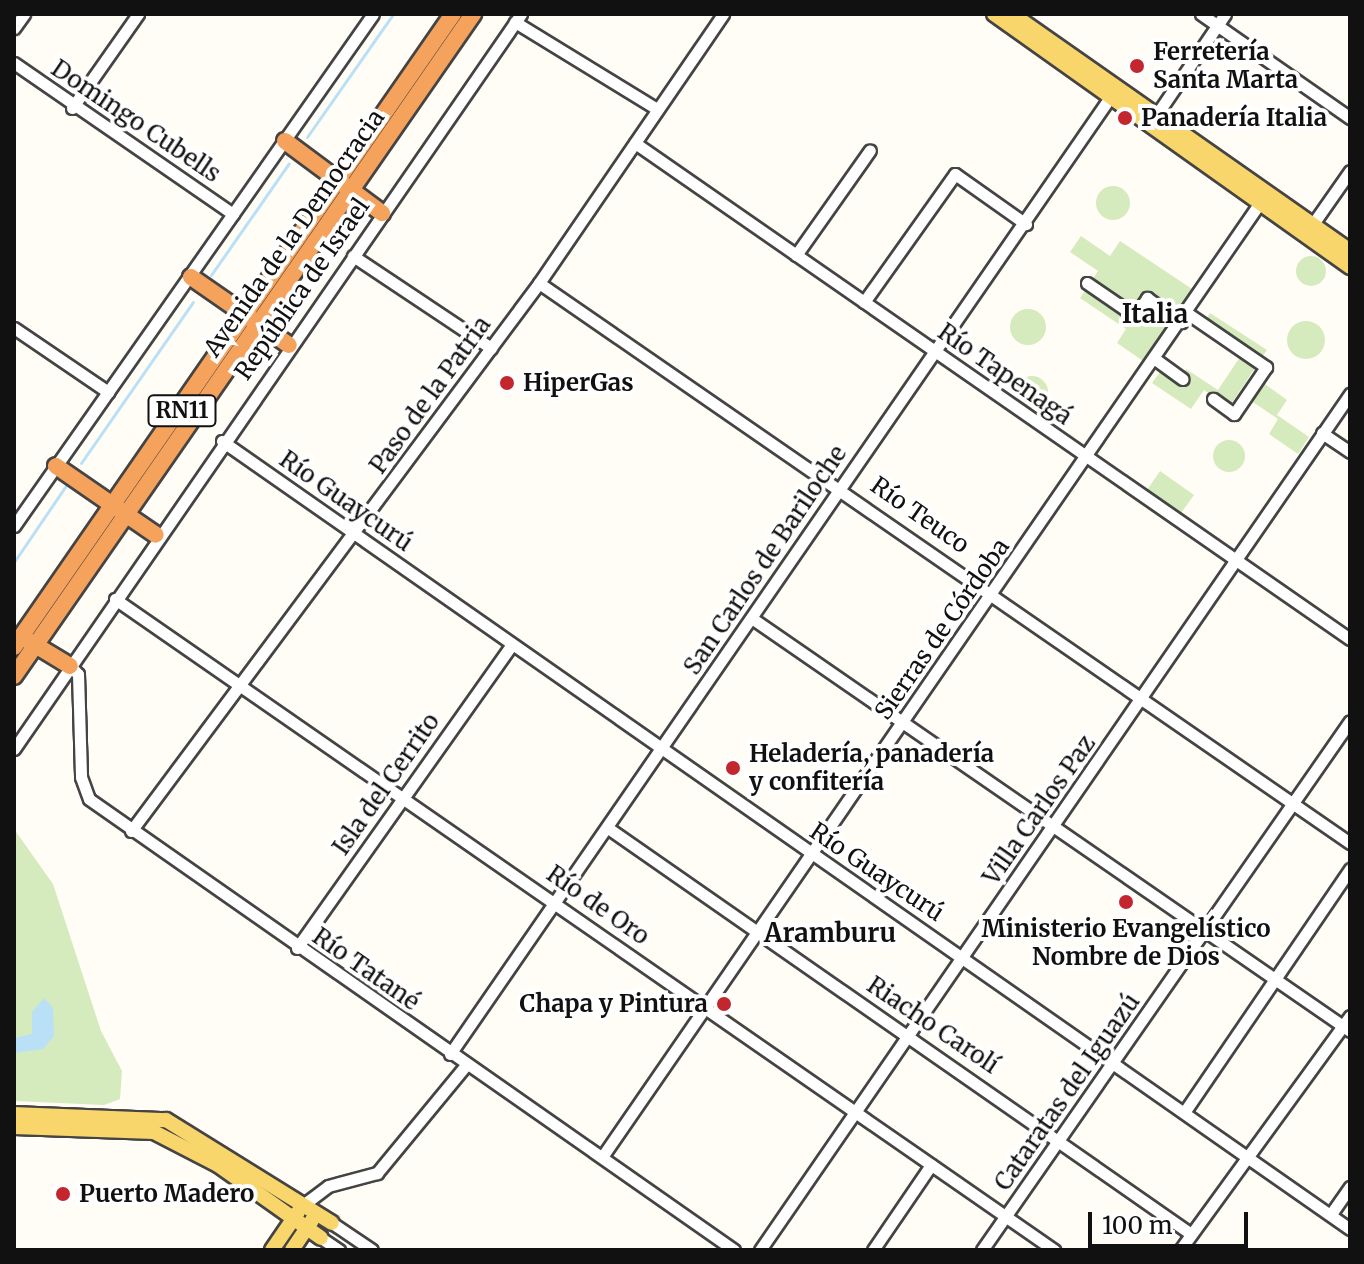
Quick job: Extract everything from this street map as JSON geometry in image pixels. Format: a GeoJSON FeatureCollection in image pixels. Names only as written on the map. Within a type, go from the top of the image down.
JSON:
{"type":"FeatureCollection","features":[{"type":"Feature","properties":{"kind":"highway"},"geometry":{"type":"LineString","coordinates":[[464,17],[487,14]]}},
{"type":"Feature","properties":{"kind":"highway","name":"Avenida de la Democracia"},"geometry":{"type":"LineString","coordinates":[[14,676],[21,640],[121,510],[464,17]]}},
{"type":"Feature","properties":{"kind":"highway"},"geometry":{"type":"LineString","coordinates":[[285,141],[382,213]]}},
{"type":"Feature","properties":{"kind":"highway"},"geometry":{"type":"LineString","coordinates":[[191,277],[289,345]]}},
{"type":"Feature","properties":{"kind":"highway"},"geometry":{"type":"LineString","coordinates":[[56,466],[156,535]]}},
{"type":"Feature","properties":{"kind":"highway"},"geometry":{"type":"LineString","coordinates":[[21,640],[70,666]]}},
{"type":"Feature","properties":{"kind":"main road"},"geometry":{"type":"LineString","coordinates":[[994,14],[1112,95],[1259,204],[1350,251]]}},
{"type":"Feature","properties":{"kind":"main road"},"geometry":{"type":"LineString","coordinates":[[1012,14],[1112,95]]}},
{"type":"Feature","properties":{"kind":"main road"},"geometry":{"type":"LineString","coordinates":[[1151,123],[1308,230],[1350,267]]}},
{"type":"Feature","properties":{"kind":"main road"},"geometry":{"type":"LineString","coordinates":[[14,1114],[166,1120],[332,1223]]}},
{"type":"Feature","properties":{"kind":"main road"},"geometry":{"type":"LineString","coordinates":[[14,1127],[154,1132],[218,1165],[321,1238]]}},
{"type":"Feature","properties":{"kind":"main road"},"geometry":{"type":"LineString","coordinates":[[272,1250],[303,1205]]}},
{"type":"Feature","properties":{"kind":"main road"},"geometry":{"type":"LineString","coordinates":[[292,1250],[317,1213]]}},
{"type":"Feature","properties":{"kind":"street"},"geometry":{"type":"LineString","coordinates":[[14,28],[24,14]]}},
{"type":"Feature","properties":{"kind":"street"},"geometry":{"type":"LineString","coordinates":[[72,108],[138,14]]}},
{"type":"Feature","properties":{"kind":"street"},"geometry":{"type":"LineString","coordinates":[[14,526],[373,14]]}},
{"type":"Feature","properties":{"kind":"street","name":"Paso de la Patria"},"geometry":{"type":"LineString","coordinates":[[131,831],[238,683],[355,534],[539,283],[723,14]]}},
{"type":"Feature","properties":{"kind":"street"},"geometry":{"type":"LineString","coordinates":[[1201,14],[1350,118]]}},
{"type":"Feature","properties":{"kind":"street"},"geometry":{"type":"LineString","coordinates":[[1151,123],[1225,14]]}},
{"type":"Feature","properties":{"kind":"street"},"geometry":{"type":"LineString","coordinates":[[518,18],[657,109]]}},
{"type":"Feature","properties":{"kind":"street","name":"República de Israel"},"geometry":{"type":"LineString","coordinates":[[14,749],[156,535],[518,18]]}},
{"type":"Feature","properties":{"kind":"street","name":"Domingo Cubells"},"geometry":{"type":"LineString","coordinates":[[14,63],[72,108],[233,214]]}},
{"type":"Feature","properties":{"kind":"street","name":"San Carlos de Bariloche"},"geometry":{"type":"LineString","coordinates":[[450,1054],[663,751],[840,486],[1026,224],[1112,95]]}},
{"type":"Feature","properties":{"kind":"street","name":"Río Tapenagá"},"geometry":{"type":"LineString","coordinates":[[635,143],[1350,639]]}},
{"type":"Feature","properties":{"kind":"street"},"geometry":{"type":"LineString","coordinates":[[796,255],[870,150]]}},
{"type":"Feature","properties":{"kind":"street"},"geometry":{"type":"LineString","coordinates":[[1308,230],[1350,171]]}},
{"type":"Feature","properties":{"kind":"street"},"geometry":{"type":"LineString","coordinates":[[864,302],[955,174],[1026,224]]}},
{"type":"Feature","properties":{"kind":"street","name":"Sierras de Córdoba"},"geometry":{"type":"LineString","coordinates":[[602,1157],[810,854],[1088,459],[1259,204]]}},
{"type":"Feature","properties":{"kind":"street"},"geometry":{"type":"LineString","coordinates":[[353,256],[491,348]]}},
{"type":"Feature","properties":{"kind":"street","name":"Río Teuco"},"geometry":{"type":"LineString","coordinates":[[539,283],[840,486],[1350,843]]}},
{"type":"Feature","properties":{"kind":"street"},"geometry":{"type":"LineString","coordinates":[[1087,283],[1135,316],[1147,298],[1266,367],[1234,414],[1213,399]]}},
{"type":"Feature","properties":{"kind":"street"},"geometry":{"type":"LineString","coordinates":[[14,328],[108,392]]}},
{"type":"Feature","properties":{"kind":"street"},"geometry":{"type":"LineString","coordinates":[[1155,359],[1183,379]]}},
{"type":"Feature","properties":{"kind":"street","name":"Villa Carlos Paz"},"geometry":{"type":"LineString","coordinates":[[760,1250],[1052,827],[1145,700],[1350,394]]}},
{"type":"Feature","properties":{"kind":"street"},"geometry":{"type":"LineString","coordinates":[[1322,433],[1350,452]]}},
{"type":"Feature","properties":{"kind":"street","name":"Río Guaycurú"},"geometry":{"type":"LineString","coordinates":[[222,441],[810,854],[1116,1062],[1350,1229]]}},
{"type":"Feature","properties":{"kind":"street","name":"Río de Oro"},"geometry":{"type":"LineString","coordinates":[[115,599],[1054,1250]]}},
{"type":"Feature","properties":{"kind":"street"},"geometry":{"type":"LineString","coordinates":[[753,619],[1052,827],[1274,978],[1348,1024],[1180,1250]]}},
{"type":"Feature","properties":{"kind":"street","name":"Isla del Cerrito"},"geometry":{"type":"LineString","coordinates":[[297,948],[511,646]]}},
{"type":"Feature","properties":{"kind":"street","name":"Río Tatané"},"geometry":{"type":"LineString","coordinates":[[70,666],[78,674],[81,777],[89,799],[297,948],[734,1250]]}},
{"type":"Feature","properties":{"kind":"street","name":"Cataratas del Iguazú"},"geometry":{"type":"LineString","coordinates":[[982,1250],[1207,932],[1350,721]]}},
{"type":"Feature","properties":{"kind":"street","name":"Riacho Carolí"},"geometry":{"type":"LineString","coordinates":[[608,828],[1061,1140],[1191,1234]]}},
{"type":"Feature","properties":{"kind":"street"},"geometry":{"type":"LineString","coordinates":[[1185,1111],[1350,869]]}},
{"type":"Feature","properties":{"kind":"street"},"geometry":{"type":"LineString","coordinates":[[303,1205],[328,1186],[377,1173],[466,1065]]}},
{"type":"Feature","properties":{"kind":"street"},"geometry":{"type":"LineString","coordinates":[[873,1250],[931,1165]]}},
{"type":"Feature","properties":{"kind":"street"},"geometry":{"type":"LineString","coordinates":[[1331,1214],[1350,1187]]}},
{"type":"Feature","properties":{"kind":"street"},"geometry":{"type":"LineString","coordinates":[[332,1223],[372,1250]]}},
{"type":"Feature","properties":{"kind":"street"},"geometry":{"type":"LineString","coordinates":[[321,1238],[339,1250]]}},
{"type":"Feature","properties":{"kind":"green space"},"geometry":{"type":"Polygon","coordinates":[[[1113,186],[1125,191],[1130,203],[1125,215],[1113,220],[1101,215],[1096,203],[1101,191],[1113,186]]]}},
{"type":"Feature","properties":{"kind":"green space"},"geometry":{"type":"Polygon","coordinates":[[[1081,236],[1110,256],[1120,241],[1195,291],[1146,363],[1117,343],[1126,329],[1080,298],[1098,271],[1070,252],[1081,236]]]}},
{"type":"Feature","properties":{"kind":"green space"},"geometry":{"type":"Polygon","coordinates":[[[1311,256],[1322,260],[1326,271],[1322,282],[1311,286],[1300,282],[1296,271],[1300,260],[1311,256]]]}},
{"type":"Feature","properties":{"kind":"green space"},"geometry":{"type":"Polygon","coordinates":[[[1028,309],[1040,315],[1046,327],[1040,339],[1028,345],[1016,339],[1010,327],[1016,315],[1028,309]]]}},
{"type":"Feature","properties":{"kind":"green space"},"geometry":{"type":"Polygon","coordinates":[[[1210,313],[1267,350],[1229,407],[1204,390],[1191,409],[1152,383],[1160,372],[1177,383],[1186,369],[1218,390],[1246,348],[1205,321],[1210,313]]]}},
{"type":"Feature","properties":{"kind":"green space"},"geometry":{"type":"Polygon","coordinates":[[[1306,321],[1319,327],[1325,340],[1319,353],[1306,359],[1293,353],[1287,340],[1293,327],[1306,321]]]}},
{"type":"Feature","properties":{"kind":"green space"},"geometry":{"type":"Polygon","coordinates":[[[1032,376],[1043,381],[1048,392],[1043,403],[1032,408],[1021,403],[1016,392],[1021,381],[1032,376]]]}},
{"type":"Feature","properties":{"kind":"green space"},"geometry":{"type":"Polygon","coordinates":[[[1262,382],[1287,400],[1277,415],[1309,437],[1298,454],[1269,434],[1278,419],[1250,400],[1262,382]]]}},
{"type":"Feature","properties":{"kind":"green space"},"geometry":{"type":"Polygon","coordinates":[[[1229,440],[1240,445],[1245,456],[1240,467],[1229,472],[1218,467],[1213,456],[1218,445],[1229,440]]]}},
{"type":"Feature","properties":{"kind":"green space"},"geometry":{"type":"Polygon","coordinates":[[[1160,471],[1194,495],[1181,513],[1147,490],[1160,471]]]}},
{"type":"Feature","properties":{"kind":"green space"},"geometry":{"type":"Polygon","coordinates":[[[14,829],[53,884],[101,1031],[122,1071],[120,1099],[104,1105],[14,1101],[14,829]]]}},
{"type":"Feature","properties":{"kind":"water"},"geometry":{"type":"Polygon","coordinates":[[[44,998],[53,1008],[54,1036],[43,1049],[14,1053],[14,1038],[32,1034],[32,1012],[44,998]]]}},
{"type":"Feature","properties":{"kind":"waterway"},"geometry":{"type":"LineString","coordinates":[[307,137],[393,14]]}},
{"type":"Feature","properties":{"kind":"waterway"},"geometry":{"type":"LineString","coordinates":[[211,275],[289,163]]}},
{"type":"Feature","properties":{"kind":"waterway"},"geometry":{"type":"LineString","coordinates":[[81,463],[193,302]]}},
{"type":"Feature","properties":{"kind":"waterway"},"geometry":{"type":"LineString","coordinates":[[14,562],[65,487]]}},
{"type":"Feature","properties":{"kind":"place","name":"Ferretería Santa Marta"},"geometry":{"type":"Point","coordinates":[1137,66]}},
{"type":"Feature","properties":{"kind":"place","name":"Panadería Italia"},"geometry":{"type":"Point","coordinates":[1125,118]}},
{"type":"Feature","properties":{"kind":"place","name":"HiperGas"},"geometry":{"type":"Point","coordinates":[507,383]}},
{"type":"Feature","properties":{"kind":"place","name":"Heladería, panadería y confitería"},"geometry":{"type":"Point","coordinates":[733,768]}},
{"type":"Feature","properties":{"kind":"place","name":"Ministerio Evangelístico Nombre de Dios"},"geometry":{"type":"Point","coordinates":[1126,902]}},
{"type":"Feature","properties":{"kind":"place","name":"Chapa y Pintura"},"geometry":{"type":"Point","coordinates":[724,1004]}},
{"type":"Feature","properties":{"kind":"place","name":"Puerto Madero"},"geometry":{"type":"Point","coordinates":[63,1194]}},
{"type":"Feature","properties":{"kind":"district","name":"Italia"},"geometry":{"type":"Point","coordinates":[1155,314]}},
{"type":"Feature","properties":{"kind":"district","name":"Aramburu"},"geometry":{"type":"Point","coordinates":[830,933]}}]}
